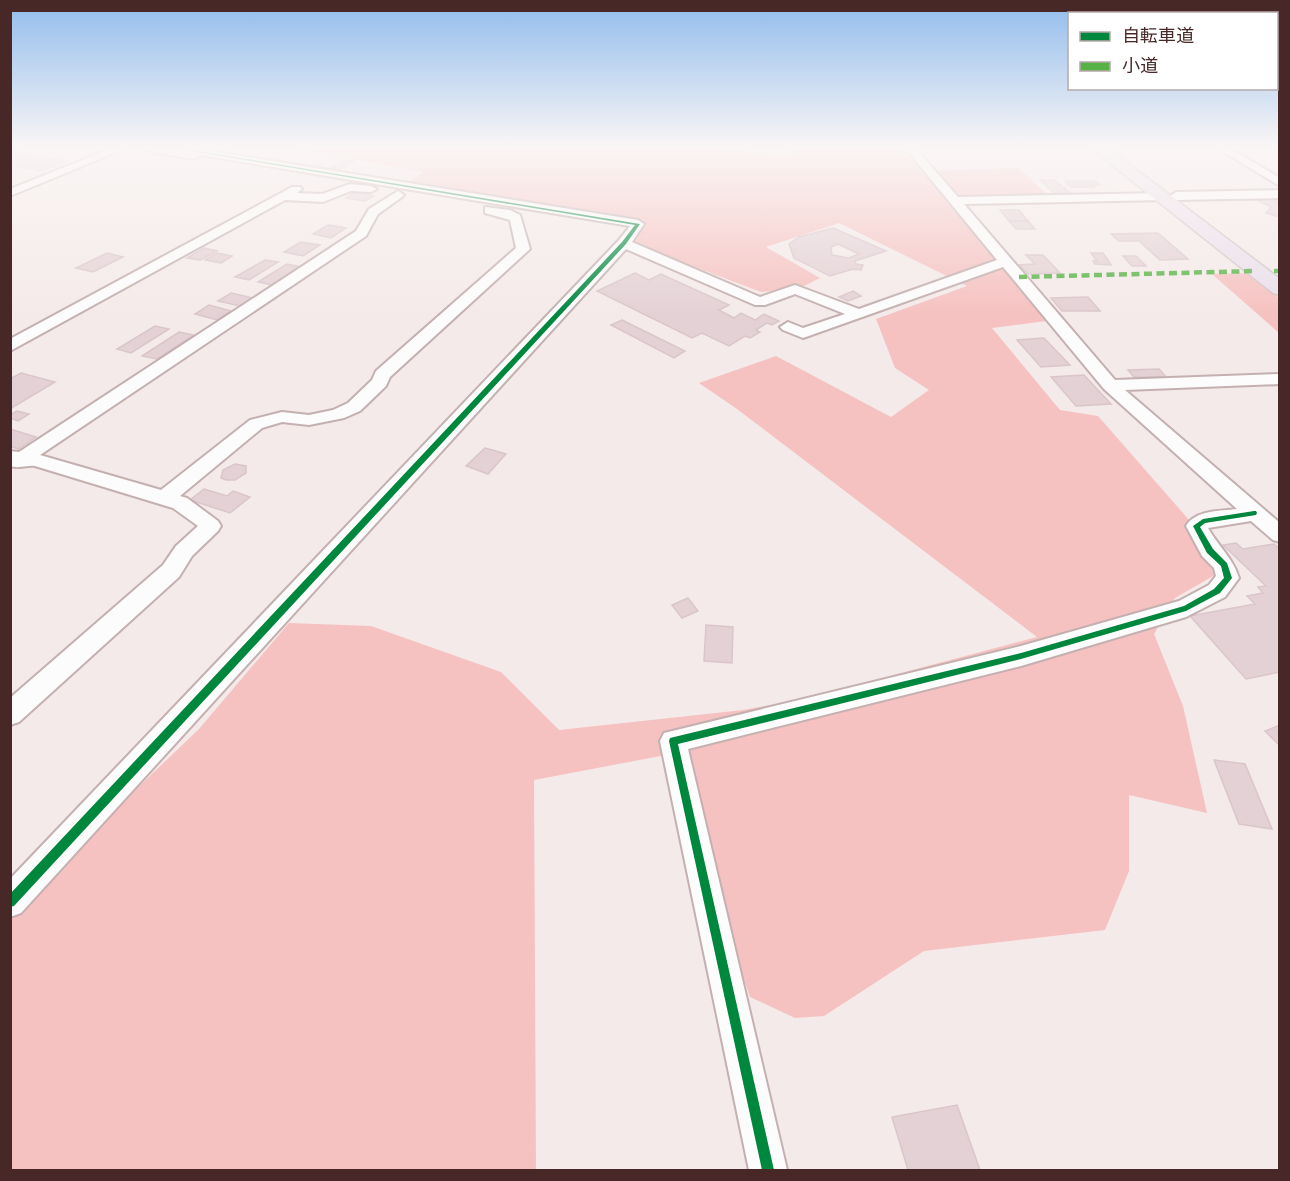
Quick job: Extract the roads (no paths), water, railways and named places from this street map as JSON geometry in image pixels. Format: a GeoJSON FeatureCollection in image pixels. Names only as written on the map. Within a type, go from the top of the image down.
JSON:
{"type":"FeatureCollection","features":[{"type":"Feature","properties":{"kind":"highway"},"geometry":{"type":"LineString","coordinates":[[1178,204],[1280,289]]}},
{"type":"Feature","properties":{"kind":"highway"},"geometry":{"type":"LineString","coordinates":[[1180,204],[1280,275]]}},
{"type":"Feature","properties":{"kind":"street"},"geometry":{"type":"LineString","coordinates":[[10,346],[268,204]]}},
{"type":"Feature","properties":{"kind":"street"},"geometry":{"type":"LineString","coordinates":[[14,461],[362,233],[373,212],[385,204]]}},
{"type":"Feature","properties":{"kind":"street"},"geometry":{"type":"LineString","coordinates":[[163,499],[256,423],[282,417],[318,420],[354,407],[380,382],[382,375],[523,249],[516,218],[510,214],[452,204]]}},
{"type":"Feature","properties":{"kind":"street"},"geometry":{"type":"LineString","coordinates":[[10,902],[624,243],[638,224],[517,204]]}},
{"type":"Feature","properties":{"kind":"street"},"geometry":{"type":"LineString","coordinates":[[959,204],[1110,385],[1280,535]]}},
{"type":"Feature","properties":{"kind":"street"},"geometry":{"type":"LineString","coordinates":[[624,243],[760,302],[795,289],[859,314]]}},
{"type":"Feature","properties":{"kind":"street"},"geometry":{"type":"LineString","coordinates":[[788,327],[803,333],[1006,261]]}},
{"type":"Feature","properties":{"kind":"street"},"geometry":{"type":"LineString","coordinates":[[1110,385],[1280,379]]}},
{"type":"Feature","properties":{"kind":"street"},"geometry":{"type":"LineString","coordinates":[[10,714],[171,571],[184,551],[212,526],[180,503],[36,460],[14,461]]}},
{"type":"Feature","properties":{"kind":"street"},"geometry":{"type":"LineString","coordinates":[[768,1170],[673,741],[1010,659],[1186,608],[1217,591],[1228,578],[1224,566],[1210,551],[1196,526],[1203,521],[1254,513]]}}]}
